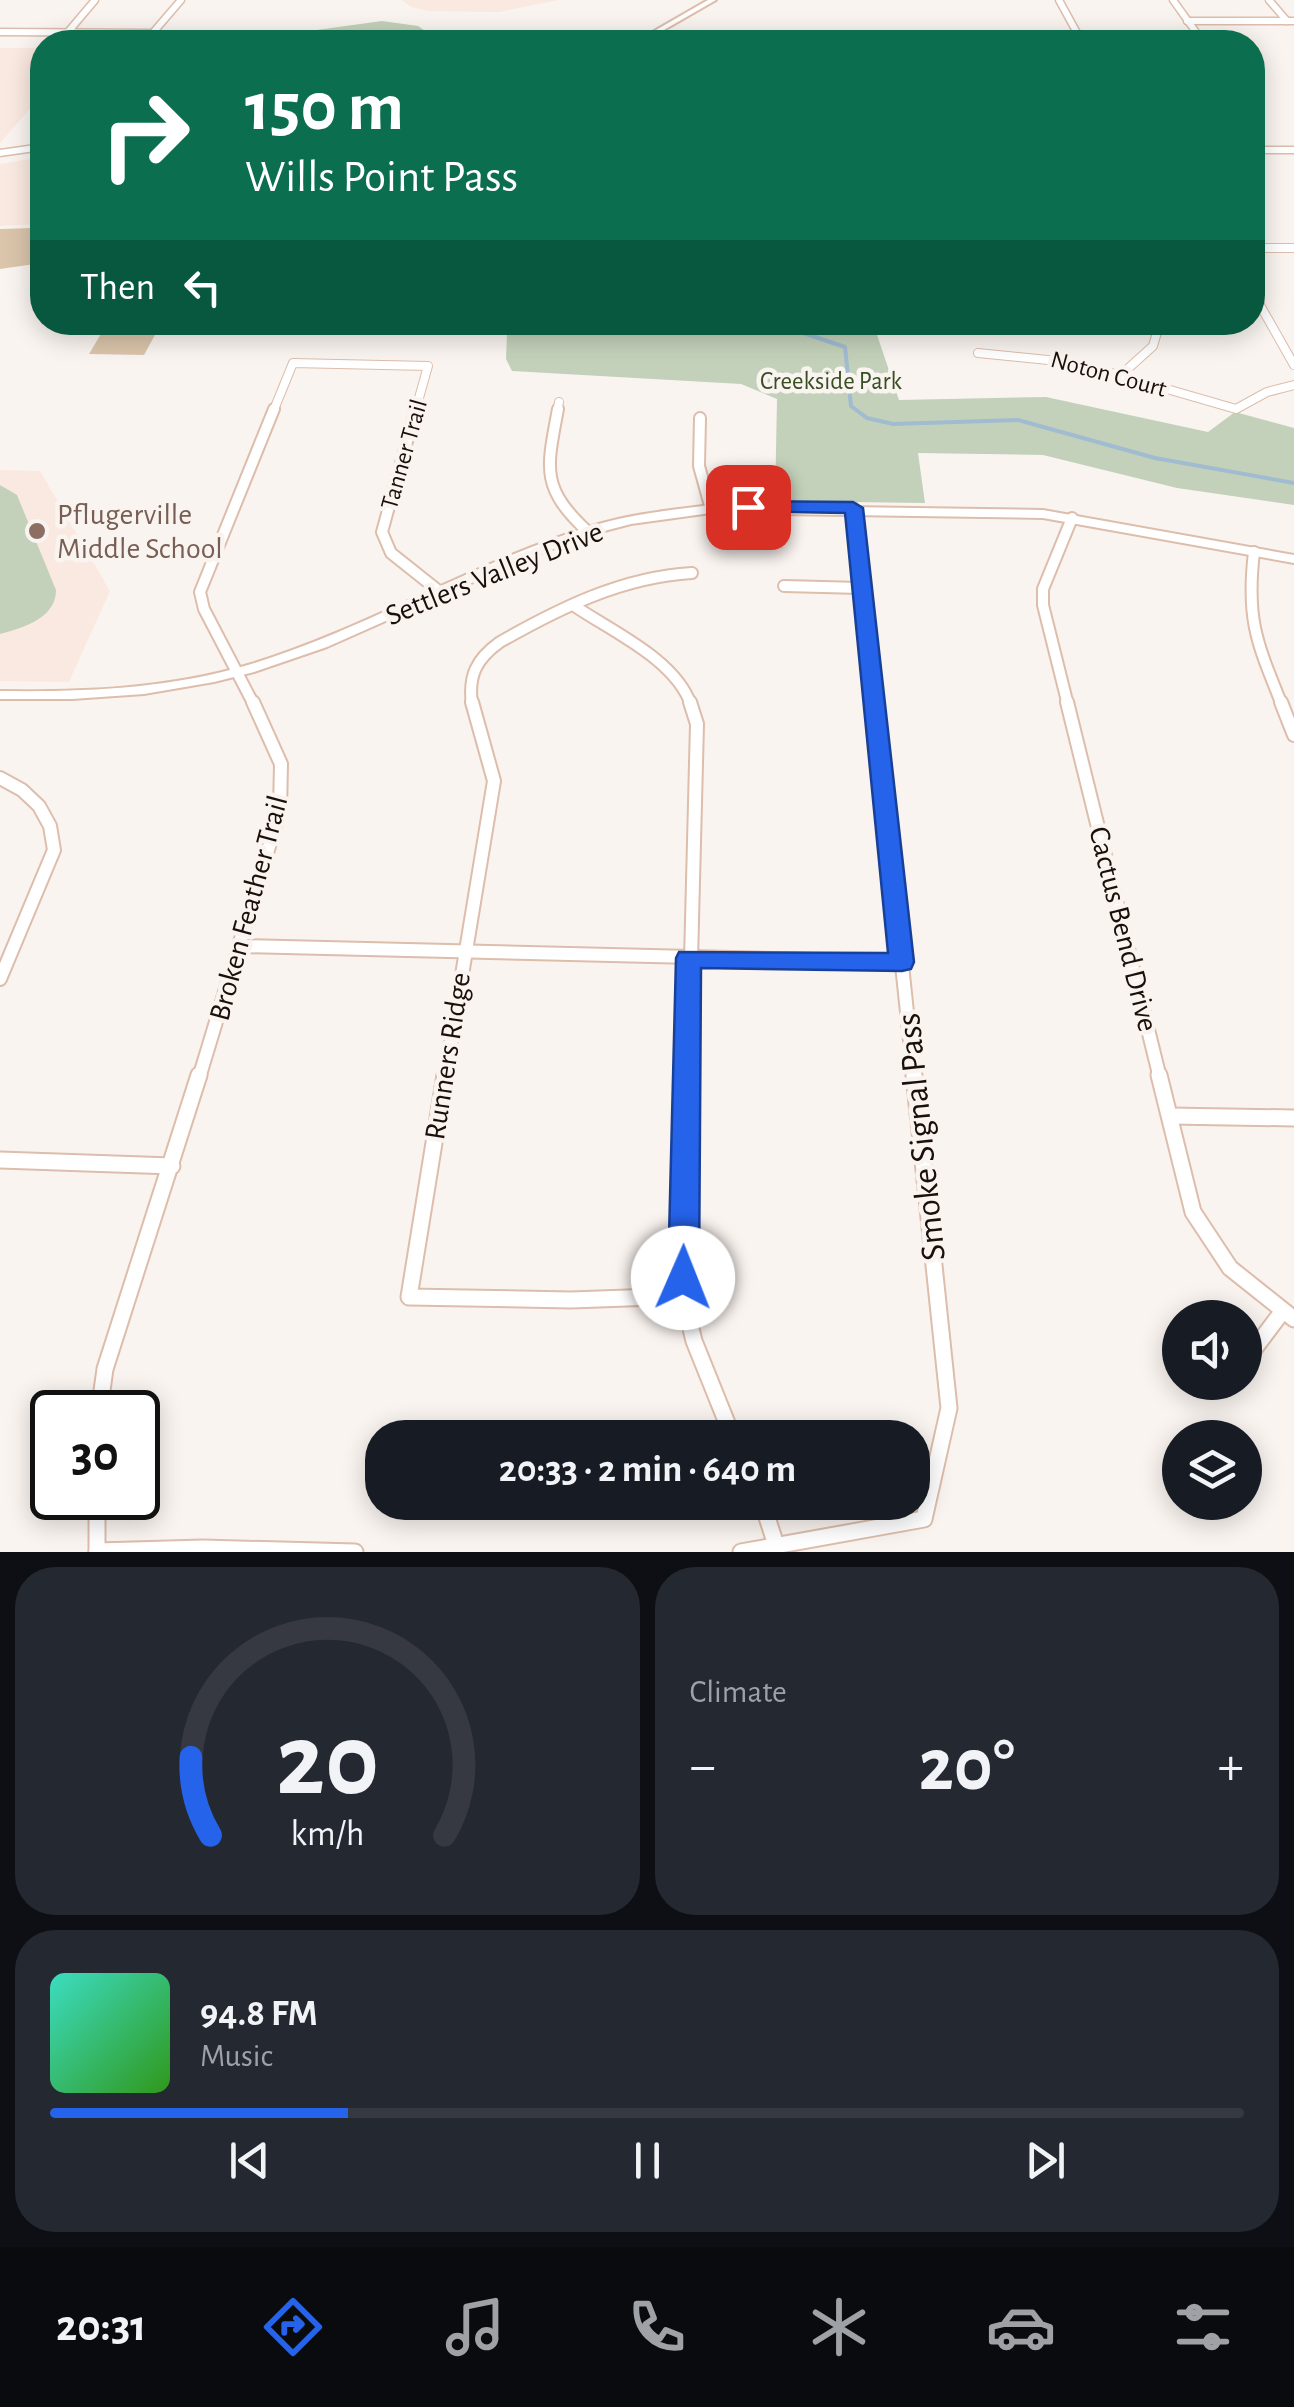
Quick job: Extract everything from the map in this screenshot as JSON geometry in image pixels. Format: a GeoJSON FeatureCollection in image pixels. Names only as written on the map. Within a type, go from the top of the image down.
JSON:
{"type":"FeatureCollection","features":[{"type":"Feature","properties":{"kind":"main road"},"geometry":{"type":"LineString","coordinates":[[1265,148],[1294,150]]}},
{"type":"Feature","properties":{"kind":"main road"},"geometry":{"type":"LineString","coordinates":[[0,154],[30,150]]}},
{"type":"Feature","properties":{"kind":"street"},"geometry":{"type":"LineString","coordinates":[[70,30],[95,0]]}},
{"type":"Feature","properties":{"kind":"street"},"geometry":{"type":"LineString","coordinates":[[156,30],[181,0]]}},
{"type":"Feature","properties":{"kind":"street"},"geometry":{"type":"LineString","coordinates":[[660,30],[713,0]]}},
{"type":"Feature","properties":{"kind":"street"},"geometry":{"type":"LineString","coordinates":[[1059,0],[1075,30]]}},
{"type":"Feature","properties":{"kind":"street"},"geometry":{"type":"LineString","coordinates":[[1173,0],[1194,30]]}},
{"type":"Feature","properties":{"kind":"street"},"geometry":{"type":"LineString","coordinates":[[1269,0],[1290,21]]}},
{"type":"Feature","properties":{"kind":"street"},"geometry":{"type":"LineString","coordinates":[[1188,21],[1290,21]]}},
{"type":"Feature","properties":{"kind":"street"},"geometry":{"type":"LineString","coordinates":[[0,32],[30,32]]}},
{"type":"Feature","properties":{"kind":"street"},"geometry":{"type":"LineString","coordinates":[[1265,248],[1294,248]]}},
{"type":"Feature","properties":{"kind":"street"},"geometry":{"type":"LineString","coordinates":[[1265,314],[1294,364]]}},
{"type":"Feature","properties":{"kind":"street"},"geometry":{"type":"LineString","coordinates":[[1122,374],[1151,350],[1158,335]]}},
{"type":"Feature","properties":{"kind":"street","name":"Noton Court"},"geometry":{"type":"LineString","coordinates":[[978,353],[1040,355],[1122,374],[1236,409],[1267,392],[1294,384]]}},
{"type":"Feature","properties":{"kind":"street","name":"Tanner Trail"},"geometry":{"type":"LineString","coordinates":[[293,363],[428,366],[382,532],[391,553],[440,592]]}},
{"type":"Feature","properties":{"kind":"street","name":"Broken Feather Trail"},"geometry":{"type":"LineString","coordinates":[[102,1390],[105,1369],[172,1166],[280,810],[282,784],[273,742],[204,610],[202,583],[293,363]]}},
{"type":"Feature","properties":{"kind":"street"},"geometry":{"type":"LineString","coordinates":[[559,402],[548,488],[558,504],[587,531]]}},
{"type":"Feature","properties":{"kind":"street"},"geometry":{"type":"LineString","coordinates":[[700,418],[699,466],[711,509]]}},
{"type":"Feature","properties":{"kind":"street","name":"Smoke Signal Pass"},"geometry":{"type":"LineString","coordinates":[[741,1552],[777,1549],[924,1519],[948,1408],[853,508]]}},
{"type":"Feature","properties":{"kind":"street","name":"Settlers Valley Drive"},"geometry":{"type":"LineString","coordinates":[[0,695],[124,692],[236,673],[328,642],[587,531],[660,515],[711,509],[1018,512],[1294,558]]}},
{"type":"Feature","properties":{"kind":"street","name":"Cactus Bend Drive"},"geometry":{"type":"LineString","coordinates":[[1072,518],[1043,589],[1043,605],[1193,1212],[1230,1268],[1288,1316]]}},
{"type":"Feature","properties":{"kind":"street"},"geometry":{"type":"LineString","coordinates":[[1254,552],[1249,597],[1253,634],[1294,736]]}},
{"type":"Feature","properties":{"kind":"street"},"geometry":{"type":"LineString","coordinates":[[576,606],[653,574],[692,574]]}},
{"type":"Feature","properties":{"kind":"street"},"geometry":{"type":"LineString","coordinates":[[784,586],[861,588]]}},
{"type":"Feature","properties":{"kind":"street"},"geometry":{"type":"LineString","coordinates":[[576,606],[658,662],[687,693],[696,724],[683,1296],[694,1341],[725,1420]]}},
{"type":"Feature","properties":{"kind":"street","name":"Runners Ridge"},"geometry":{"type":"LineString","coordinates":[[576,606],[502,640],[484,654],[472,673],[470,692],[491,757],[494,780],[409,1297],[571,1300],[683,1296]]}},
{"type":"Feature","properties":{"kind":"street"},"geometry":{"type":"LineString","coordinates":[[0,778],[29,794],[42,808],[54,835],[51,865],[1,975]]}},
{"type":"Feature","properties":{"kind":"street"},"geometry":{"type":"LineString","coordinates":[[240,946],[902,962]]}},
{"type":"Feature","properties":{"kind":"street"},"geometry":{"type":"LineString","coordinates":[[1170,1116],[1294,1118]]}},
{"type":"Feature","properties":{"kind":"street"},"geometry":{"type":"LineString","coordinates":[[0,1160],[172,1166]]}},
{"type":"Feature","properties":{"kind":"street"},"geometry":{"type":"LineString","coordinates":[[1262,1343],[1288,1316]]}},
{"type":"Feature","properties":{"kind":"street"},"geometry":{"type":"LineString","coordinates":[[97,1520],[96,1552],[203,1548],[355,1552]]}},
{"type":"Feature","properties":{"kind":"street"},"geometry":{"type":"LineString","coordinates":[[768,1520],[777,1549]]}},
{"type":"Feature","properties":{"kind":"shaded area"},"geometry":{"type":"Polygon","coordinates":[[[402,0],[558,0],[499,12],[428,11],[402,0]]]}},
{"type":"Feature","properties":{"kind":"shaded area"},"geometry":{"type":"Polygon","coordinates":[[[0,48],[30,48],[30,109],[0,143],[0,48]]]}},
{"type":"Feature","properties":{"kind":"shaded area"},"geometry":{"type":"Polygon","coordinates":[[[30,159],[30,225],[0,226],[0,164],[30,159]]]}},
{"type":"Feature","properties":{"kind":"shaded area","name":"Pflugerville Middle School"},"geometry":{"type":"Polygon","coordinates":[[[0,470],[40,471],[110,591],[69,682],[0,681],[0,470]]]}},
{"type":"Feature","properties":{"kind":"green space"},"geometry":{"type":"Polygon","coordinates":[[[382,21],[424,30],[316,30],[382,21]]]}},
{"type":"Feature","properties":{"kind":"green space","name":"Creekside Park"},"geometry":{"type":"Polygon","coordinates":[[[507,335],[877,335],[899,400],[1046,397],[1208,432],[1235,412],[1294,428],[1294,505],[1177,488],[1043,455],[918,453],[925,503],[775,501],[777,399],[741,384],[512,371],[506,359],[507,335]]]}},
{"type":"Feature","properties":{"kind":"green space"},"geometry":{"type":"Polygon","coordinates":[[[0,485],[17,495],[56,590],[55,600],[44,615],[0,634],[0,485]]]}},
{"type":"Feature","properties":{"kind":"building"},"geometry":{"type":"Polygon","coordinates":[[[30,228],[30,265],[0,269],[0,229],[30,228]]]}},
{"type":"Feature","properties":{"kind":"building"},"geometry":{"type":"Polygon","coordinates":[[[100,335],[155,335],[144,355],[89,354],[100,335]]]}},
{"type":"Feature","properties":{"kind":"waterway"},"geometry":{"type":"LineString","coordinates":[[809,335],[845,347],[851,406],[867,418],[893,424],[1018,420],[1155,458],[1294,483]]}},
{"type":"Feature","properties":{"kind":"place","name":"Pflugerville Middle School"},"geometry":{"type":"Point","coordinates":[37,531]}},
{"type":"Feature","properties":{"kind":"route"},"geometry":{"type":"LineString","coordinates":[[683,1278],[688,958],[902,962],[853,508],[748,507]]}}]}
